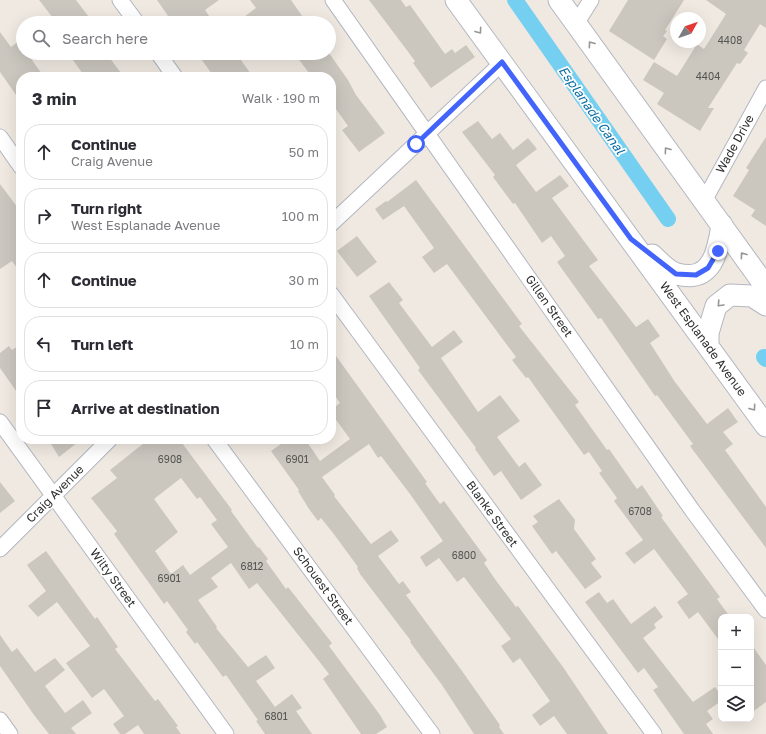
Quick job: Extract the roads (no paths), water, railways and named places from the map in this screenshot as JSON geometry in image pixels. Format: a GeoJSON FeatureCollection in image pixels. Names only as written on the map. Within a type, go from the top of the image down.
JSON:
{"type":"FeatureCollection","features":[{"type":"Feature","properties":{"kind":"main road","name":"West Esplanade Avenue"},"geometry":{"type":"LineString","coordinates":[[456,0],[766,426]]}},
{"type":"Feature","properties":{"kind":"main road"},"geometry":{"type":"LineString","coordinates":[[559,0],[766,287]]}},
{"type":"Feature","properties":{"kind":"main road"},"geometry":{"type":"LineString","coordinates":[[631,239],[676,274],[696,275],[708,268],[718,251],[722,225]]}},
{"type":"Feature","properties":{"kind":"main road"},"geometry":{"type":"LineString","coordinates":[[708,345],[708,333],[716,306],[730,294],[752,296],[766,305]]}},
{"type":"Feature","properties":{"kind":"street"},"geometry":{"type":"LineString","coordinates":[[120,0],[132,16]]}},
{"type":"Feature","properties":{"kind":"street","name":"Gillen Street"},"geometry":{"type":"LineString","coordinates":[[333,0],[692,510],[766,610]]}},
{"type":"Feature","properties":{"kind":"street"},"geometry":{"type":"LineString","coordinates":[[576,24],[592,0]]}},
{"type":"Feature","properties":{"kind":"street"},"geometry":{"type":"LineString","coordinates":[[163,60],[171,72]]}},
{"type":"Feature","properties":{"kind":"street"},"geometry":{"type":"LineString","coordinates":[[336,219],[502,62]]}},
{"type":"Feature","properties":{"kind":"street","name":"Wade Drive"},"geometry":{"type":"LineString","coordinates":[[704,201],[766,88]]}},
{"type":"Feature","properties":{"kind":"street"},"geometry":{"type":"LineString","coordinates":[[0,137],[16,160]]}},
{"type":"Feature","properties":{"kind":"street","name":"Blanke Street"},"geometry":{"type":"LineString","coordinates":[[336,301],[654,734]]}},
{"type":"Feature","properties":{"kind":"street","name":"Wilty Street"},"geometry":{"type":"LineString","coordinates":[[0,422],[16,444]]}},
{"type":"Feature","properties":{"kind":"street","name":"Wilty Street"},"geometry":{"type":"LineString","coordinates":[[16,444],[226,734]]}},
{"type":"Feature","properties":{"kind":"street","name":"Craig Avenue"},"geometry":{"type":"LineString","coordinates":[[0,548],[105,444]]}},
{"type":"Feature","properties":{"kind":"street","name":"Schouest Street"},"geometry":{"type":"LineString","coordinates":[[218,444],[432,734]]}},
{"type":"Feature","properties":{"kind":"street"},"geometry":{"type":"LineString","coordinates":[[0,720],[10,734]]}},
{"type":"Feature","properties":{"kind":"waterway","name":"Esplanade Canal"},"geometry":{"type":"LineString","coordinates":[[515,0],[668,219]]}}]}
